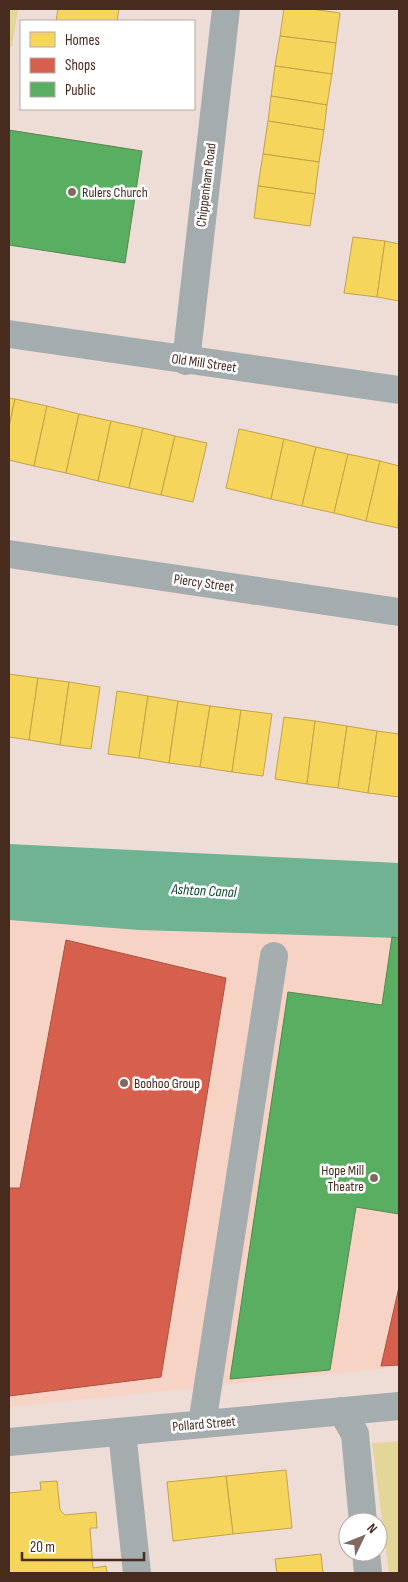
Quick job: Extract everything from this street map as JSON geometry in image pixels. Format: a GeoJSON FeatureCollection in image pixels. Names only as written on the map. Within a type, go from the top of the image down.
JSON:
{"type":"FeatureCollection","features":[{"type":"Feature","properties":{"kind":"street","name":"Chippenham Road"},"geometry":{"type":"LineString","coordinates":[[186,361],[226,9]]}},
{"type":"Feature","properties":{"kind":"street","name":"Old Mill Street"},"geometry":{"type":"LineString","coordinates":[[9,334],[186,361],[399,390]]}},
{"type":"Feature","properties":{"kind":"street","name":"Piercy Street"},"geometry":{"type":"LineString","coordinates":[[9,554],[399,612]]}},
{"type":"Feature","properties":{"kind":"street"},"geometry":{"type":"LineString","coordinates":[[202,1424],[274,956]]}},
{"type":"Feature","properties":{"kind":"street","name":"Pollard Street"},"geometry":{"type":"LineString","coordinates":[[9,1442],[399,1406]]}},
{"type":"Feature","properties":{"kind":"street"},"geometry":{"type":"LineString","coordinates":[[342,1411],[355,1434],[363,1512]]}},
{"type":"Feature","properties":{"kind":"street"},"geometry":{"type":"LineString","coordinates":[[122,1432],[137,1573]]}},
{"type":"Feature","properties":{"kind":"shaded area"},"geometry":{"type":"Polygon","coordinates":[[[9,9],[18,9],[12,47],[9,47],[9,9]]]}},
{"type":"Feature","properties":{"kind":"shaded area"},"geometry":{"type":"Polygon","coordinates":[[[9,920],[399,936],[399,1367],[9,1407],[9,920]]]}},
{"type":"Feature","properties":{"kind":"shaded area"},"geometry":{"type":"Polygon","coordinates":[[[399,1441],[399,1573],[389,1573],[388,1512],[381,1512],[372,1443],[399,1441]]]}},
{"type":"Feature","properties":{"kind":"water","name":"Ashton Canal"},"geometry":{"type":"Polygon","coordinates":[[[9,844],[399,863],[399,938],[139,930],[9,920],[9,844]]]}},
{"type":"Feature","properties":{"kind":"building: Homes"},"geometry":{"type":"Polygon","coordinates":[[[58,9],[119,9],[117,20],[56,20],[58,9]]]}},
{"type":"Feature","properties":{"kind":"building: Homes"},"geometry":{"type":"Polygon","coordinates":[[[284,9],[311,9],[340,13],[336,43],[280,36],[284,9]]]}},
{"type":"Feature","properties":{"kind":"building: Homes"},"geometry":{"type":"Polygon","coordinates":[[[280,36],[336,43],[332,74],[275,66],[280,36]]]}},
{"type":"Feature","properties":{"kind":"building: Homes"},"geometry":{"type":"Polygon","coordinates":[[[275,66],[332,74],[327,105],[271,96],[275,66]]]}},
{"type":"Feature","properties":{"kind":"building: Homes"},"geometry":{"type":"Polygon","coordinates":[[[271,96],[327,105],[324,130],[268,121],[271,96]]]}},
{"type":"Feature","properties":{"kind":"building: Homes"},"geometry":{"type":"Polygon","coordinates":[[[268,121],[324,130],[319,162],[263,154],[268,121]]]}},
{"type":"Feature","properties":{"kind":"building: Homes"},"geometry":{"type":"Polygon","coordinates":[[[263,154],[319,162],[315,194],[258,186],[263,154]]]}},
{"type":"Feature","properties":{"kind":"building: Homes"},"geometry":{"type":"Polygon","coordinates":[[[258,186],[315,194],[310,226],[254,218],[258,186]]]}},
{"type":"Feature","properties":{"kind":"building: Homes"},"geometry":{"type":"Polygon","coordinates":[[[353,237],[385,241],[377,297],[344,293],[353,237]]]}},
{"type":"Feature","properties":{"kind":"building: Homes"},"geometry":{"type":"Polygon","coordinates":[[[385,241],[399,244],[399,301],[377,297],[385,241]]]}},
{"type":"Feature","properties":{"kind":"building: Homes"},"geometry":{"type":"Polygon","coordinates":[[[9,398],[15,399],[9,427],[9,398]]]}},
{"type":"Feature","properties":{"kind":"building: Homes"},"geometry":{"type":"Polygon","coordinates":[[[15,399],[47,406],[34,466],[9,460],[9,427],[15,399]]]}},
{"type":"Feature","properties":{"kind":"building: Homes"},"geometry":{"type":"Polygon","coordinates":[[[47,406],[79,414],[66,473],[34,466],[47,406]]]}},
{"type":"Feature","properties":{"kind":"building: Homes"},"geometry":{"type":"Polygon","coordinates":[[[79,414],[111,421],[98,481],[66,473],[79,414]]]}},
{"type":"Feature","properties":{"kind":"building: Homes"},"geometry":{"type":"Polygon","coordinates":[[[111,421],[143,428],[129,488],[98,481],[111,421]]]}},
{"type":"Feature","properties":{"kind":"building: Homes"},"geometry":{"type":"Polygon","coordinates":[[[143,428],[175,436],[161,495],[129,488],[143,428]]]}},
{"type":"Feature","properties":{"kind":"building: Homes"},"geometry":{"type":"Polygon","coordinates":[[[239,429],[284,439],[271,499],[226,488],[239,429]]]}},
{"type":"Feature","properties":{"kind":"building: Homes"},"geometry":{"type":"Polygon","coordinates":[[[175,436],[207,443],[193,502],[161,495],[175,436]]]}},
{"type":"Feature","properties":{"kind":"building: Homes"},"geometry":{"type":"Polygon","coordinates":[[[284,439],[316,447],[302,506],[271,499],[284,439]]]}},
{"type":"Feature","properties":{"kind":"building: Homes"},"geometry":{"type":"Polygon","coordinates":[[[316,447],[348,454],[334,513],[302,506],[316,447]]]}},
{"type":"Feature","properties":{"kind":"building: Homes"},"geometry":{"type":"Polygon","coordinates":[[[348,454],[380,461],[366,521],[334,513],[348,454]]]}},
{"type":"Feature","properties":{"kind":"building: Homes"},"geometry":{"type":"Polygon","coordinates":[[[380,461],[399,466],[398,528],[366,521],[380,461]]]}},
{"type":"Feature","properties":{"kind":"building: Homes"},"geometry":{"type":"Polygon","coordinates":[[[9,674],[38,678],[29,740],[9,737],[9,674]]]}},
{"type":"Feature","properties":{"kind":"building: Homes"},"geometry":{"type":"Polygon","coordinates":[[[38,678],[69,682],[60,745],[29,740],[38,678]]]}},
{"type":"Feature","properties":{"kind":"building: Homes"},"geometry":{"type":"Polygon","coordinates":[[[69,682],[100,687],[91,749],[60,745],[69,682]]]}},
{"type":"Feature","properties":{"kind":"building: Homes"},"geometry":{"type":"Polygon","coordinates":[[[117,691],[148,696],[139,758],[108,754],[117,691]]]}},
{"type":"Feature","properties":{"kind":"building: Homes"},"geometry":{"type":"Polygon","coordinates":[[[148,696],[178,701],[169,763],[139,758],[148,696]]]}},
{"type":"Feature","properties":{"kind":"building: Homes"},"geometry":{"type":"Polygon","coordinates":[[[178,701],[210,706],[200,767],[169,763],[178,701]]]}},
{"type":"Feature","properties":{"kind":"building: Homes"},"geometry":{"type":"Polygon","coordinates":[[[210,706],[241,710],[232,772],[200,767],[210,706]]]}},
{"type":"Feature","properties":{"kind":"building: Homes"},"geometry":{"type":"Polygon","coordinates":[[[241,710],[272,714],[263,776],[232,772],[241,710]]]}},
{"type":"Feature","properties":{"kind":"building: Homes"},"geometry":{"type":"Polygon","coordinates":[[[284,717],[315,721],[307,784],[275,779],[284,717]]]}},
{"type":"Feature","properties":{"kind":"building: Homes"},"geometry":{"type":"Polygon","coordinates":[[[315,721],[347,726],[338,788],[307,784],[315,721]]]}},
{"type":"Feature","properties":{"kind":"building: Homes"},"geometry":{"type":"Polygon","coordinates":[[[347,726],[377,731],[368,793],[338,788],[347,726]]]}},
{"type":"Feature","properties":{"kind":"building: Homes"},"geometry":{"type":"Polygon","coordinates":[[[377,731],[399,734],[399,797],[368,793],[377,731]]]}},
{"type":"Feature","properties":{"kind":"building: Homes"},"geometry":{"type":"Polygon","coordinates":[[[286,1470],[292,1528],[233,1534],[226,1476],[286,1470]]]}},
{"type":"Feature","properties":{"kind":"building: Homes"},"geometry":{"type":"Polygon","coordinates":[[[226,1476],[233,1534],[173,1541],[167,1482],[226,1476]]]}},
{"type":"Feature","properties":{"kind":"building: Homes"},"geometry":{"type":"Polygon","coordinates":[[[57,1481],[60,1510],[65,1515],[96,1512],[97,1528],[90,1528],[93,1568],[106,1566],[107,1573],[9,1573],[9,1493],[41,1490],[40,1482],[57,1481]]]}},
{"type":"Feature","properties":{"kind":"building: Homes"},"geometry":{"type":"Polygon","coordinates":[[[321,1554],[323,1573],[277,1573],[275,1559],[321,1554]]]}},
{"type":"Feature","properties":{"kind":"building: Shops","name":"Boohoo Group"},"geometry":{"type":"Polygon","coordinates":[[[66,940],[226,978],[161,1377],[9,1396],[9,1188],[20,1188],[66,940]]]}},
{"type":"Feature","properties":{"kind":"building: Shops"},"geometry":{"type":"Polygon","coordinates":[[[399,1287],[399,1365],[381,1366],[399,1287]]]}},
{"type":"Feature","properties":{"kind":"building: Public","name":"Rulers Church"},"geometry":{"type":"Polygon","coordinates":[[[9,130],[142,151],[125,263],[9,245],[9,130]]]}},
{"type":"Feature","properties":{"kind":"building: Public"},"geometry":{"type":"Polygon","coordinates":[[[392,937],[399,938],[399,1214],[356,1207],[330,1370],[230,1379],[288,992],[382,1005],[392,937]]]}},
{"type":"Feature","properties":{"kind":"place","name":"Rulers Church"},"geometry":{"type":"Point","coordinates":[72,192]}},
{"type":"Feature","properties":{"kind":"place","name":"Boohoo Group"},"geometry":{"type":"Point","coordinates":[124,1083]}},
{"type":"Feature","properties":{"kind":"place","name":"Hope Mill Theatre"},"geometry":{"type":"Point","coordinates":[374,1178]}}]}
